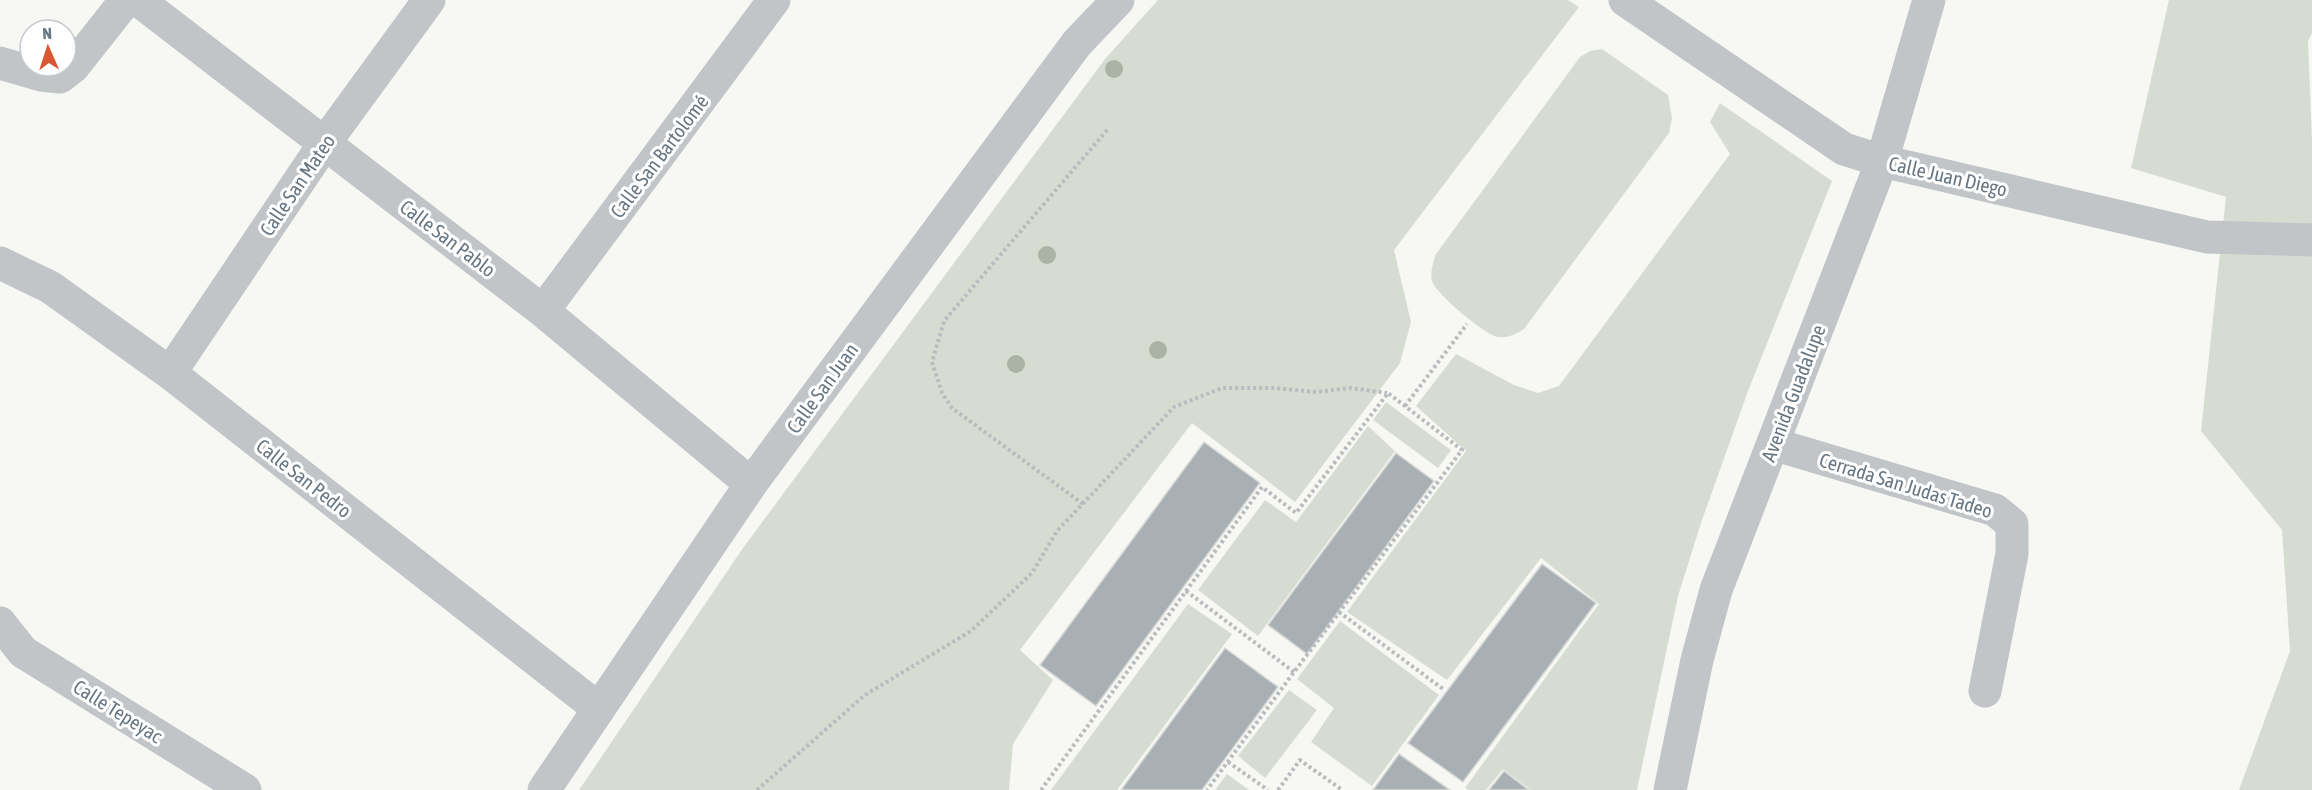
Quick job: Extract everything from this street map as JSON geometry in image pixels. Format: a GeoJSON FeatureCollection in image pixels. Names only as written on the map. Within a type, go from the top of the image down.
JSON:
{"type":"FeatureCollection","features":[{"type":"Feature","properties":{"kind":"street"},"geometry":{"type":"LineString","coordinates":[[0,63],[41,75],[60,77],[73,67],[126,0]]}},
{"type":"Feature","properties":{"kind":"street","name":"Calle San Pablo"},"geometry":{"type":"LineString","coordinates":[[138,0],[543,311],[751,484]]}},
{"type":"Feature","properties":{"kind":"street","name":"Calle San Mateo"},"geometry":{"type":"LineString","coordinates":[[170,373],[324,144],[429,0]]}},
{"type":"Feature","properties":{"kind":"street","name":"Calle San Bartolomé"},"geometry":{"type":"LineString","coordinates":[[543,311],[774,0]]}},
{"type":"Feature","properties":{"kind":"street","name":"Calle San Juan"},"geometry":{"type":"LineString","coordinates":[[544,790],[751,484],[1077,43],[1118,0]]}},
{"type":"Feature","properties":{"kind":"street","name":"Calle Juan Diego"},"geometry":{"type":"LineString","coordinates":[[1626,0],[1844,149],[1882,161],[2207,237],[2312,240]]}},
{"type":"Feature","properties":{"kind":"street","name":"Avenida Guadalupe"},"geometry":{"type":"LineString","coordinates":[[1670,790],[1697,660],[1716,590],[1882,161],[1929,0]]}},
{"type":"Feature","properties":{"kind":"street","name":"Calle San Pedro"},"geometry":{"type":"LineString","coordinates":[[0,262],[50,287],[170,373],[599,709]]}},
{"type":"Feature","properties":{"kind":"street","name":"Cerrada San Judas Tadeo"},"geometry":{"type":"LineString","coordinates":[[1773,444],[1995,510],[2012,524],[2012,554],[1985,691]]}},
{"type":"Feature","properties":{"kind":"street","name":"Calle Tepeyac"},"geometry":{"type":"LineString","coordinates":[[0,623],[23,652],[245,790]]}},
{"type":"Feature","properties":{"kind":"path"},"geometry":{"type":"LineString","coordinates":[[1083,504],[952,408],[942,393],[932,362],[944,321],[1107,129]]}},
{"type":"Feature","properties":{"kind":"path"},"geometry":{"type":"LineString","coordinates":[[1405,406],[1467,324]]}},
{"type":"Feature","properties":{"kind":"path"},"geometry":{"type":"LineString","coordinates":[[757,790],[865,695],[972,631],[1032,573],[1057,531],[1174,407],[1222,388],[1274,388],[1316,392],[1352,388],[1388,393],[1462,450],[1207,790]]}},
{"type":"Feature","properties":{"kind":"path"},"geometry":{"type":"LineString","coordinates":[[1041,790],[1262,487],[1296,513],[1388,393]]}},
{"type":"Feature","properties":{"kind":"path"},"geometry":{"type":"LineString","coordinates":[[1186,591],[1294,672]]}},
{"type":"Feature","properties":{"kind":"path"},"geometry":{"type":"LineString","coordinates":[[1339,612],[1443,689]]}},
{"type":"Feature","properties":{"kind":"path"},"geometry":{"type":"LineString","coordinates":[[1278,790],[1300,760],[1342,790]]}},
{"type":"Feature","properties":{"kind":"path"},"geometry":{"type":"LineString","coordinates":[[1228,762],[1268,790]]}},
{"type":"Feature","properties":{"kind":"shaded area"},"geometry":{"type":"Polygon","coordinates":[[[1158,0],[1568,0],[1579,7],[1394,250],[1411,322],[1400,363],[1295,502],[1192,423],[1020,650],[1053,680],[1013,744],[1009,790],[579,790],[743,548],[1105,59],[1158,0]]]}},
{"type":"Feature","properties":{"kind":"shaded area"},"geometry":{"type":"Polygon","coordinates":[[[2169,0],[2312,0],[2312,33],[2308,41],[2312,140],[2312,790],[2239,790],[2290,651],[2282,530],[2201,431],[2226,197],[2131,168],[2169,0]]]}},
{"type":"Feature","properties":{"kind":"shaded area"},"geometry":{"type":"Polygon","coordinates":[[[1602,49],[1668,95],[1672,118],[1669,133],[1524,329],[1506,337],[1492,335],[1472,322],[1435,287],[1431,274],[1436,254],[1580,57],[1590,51],[1602,49]]]}},
{"type":"Feature","properties":{"kind":"shaded area"},"geometry":{"type":"Polygon","coordinates":[[[1720,103],[1832,181],[1748,391],[1701,523],[1678,596],[1637,790],[1531,790],[1503,769],[1486,790],[1469,790],[1465,788],[1599,604],[1541,558],[1447,680],[1347,612],[1466,451],[1416,406],[1456,354],[1514,385],[1538,393],[1559,386],[1730,154],[1710,122],[1720,103]]]}},
{"type":"Feature","properties":{"kind":"shaded area"},"geometry":{"type":"Polygon","coordinates":[[[1386,402],[1451,450],[1438,468],[1373,420],[1386,402]]]}},
{"type":"Feature","properties":{"kind":"shaded area"},"geometry":{"type":"Polygon","coordinates":[[[1368,426],[1395,451],[1258,636],[1198,590],[1265,500],[1296,522],[1368,426]]]}},
{"type":"Feature","properties":{"kind":"shaded area"},"geometry":{"type":"Polygon","coordinates":[[[1188,604],[1232,634],[1117,790],[1051,790],[1188,604]]]}},
{"type":"Feature","properties":{"kind":"shaded area"},"geometry":{"type":"Polygon","coordinates":[[[1340,621],[1439,695],[1372,786],[1311,742],[1334,708],[1297,679],[1340,621]]]}},
{"type":"Feature","properties":{"kind":"shaded area"},"geometry":{"type":"Polygon","coordinates":[[[1289,690],[1317,710],[1265,778],[1238,756],[1289,690]]]}},
{"type":"Feature","properties":{"kind":"shaded area"},"geometry":{"type":"Polygon","coordinates":[[[1227,774],[1249,790],[1215,790],[1227,774]]]}},
{"type":"Feature","properties":{"kind":"building"},"geometry":{"type":"Polygon","coordinates":[[[1204,442],[1260,483],[1096,706],[1040,665],[1204,442]]]}},
{"type":"Feature","properties":{"kind":"building"},"geometry":{"type":"Polygon","coordinates":[[[1396,453],[1434,481],[1307,654],[1268,625],[1396,453]]]}},
{"type":"Feature","properties":{"kind":"building"},"geometry":{"type":"Polygon","coordinates":[[[1542,564],[1596,603],[1463,782],[1408,743],[1542,564]]]}},
{"type":"Feature","properties":{"kind":"building"},"geometry":{"type":"Polygon","coordinates":[[[1225,648],[1278,687],[1202,790],[1121,790],[1225,648]]]}},
{"type":"Feature","properties":{"kind":"building"},"geometry":{"type":"Polygon","coordinates":[[[1399,754],[1450,790],[1373,790],[1399,754]]]}},
{"type":"Feature","properties":{"kind":"building"},"geometry":{"type":"Polygon","coordinates":[[[1504,771],[1529,790],[1489,790],[1504,771]]]}}]}
